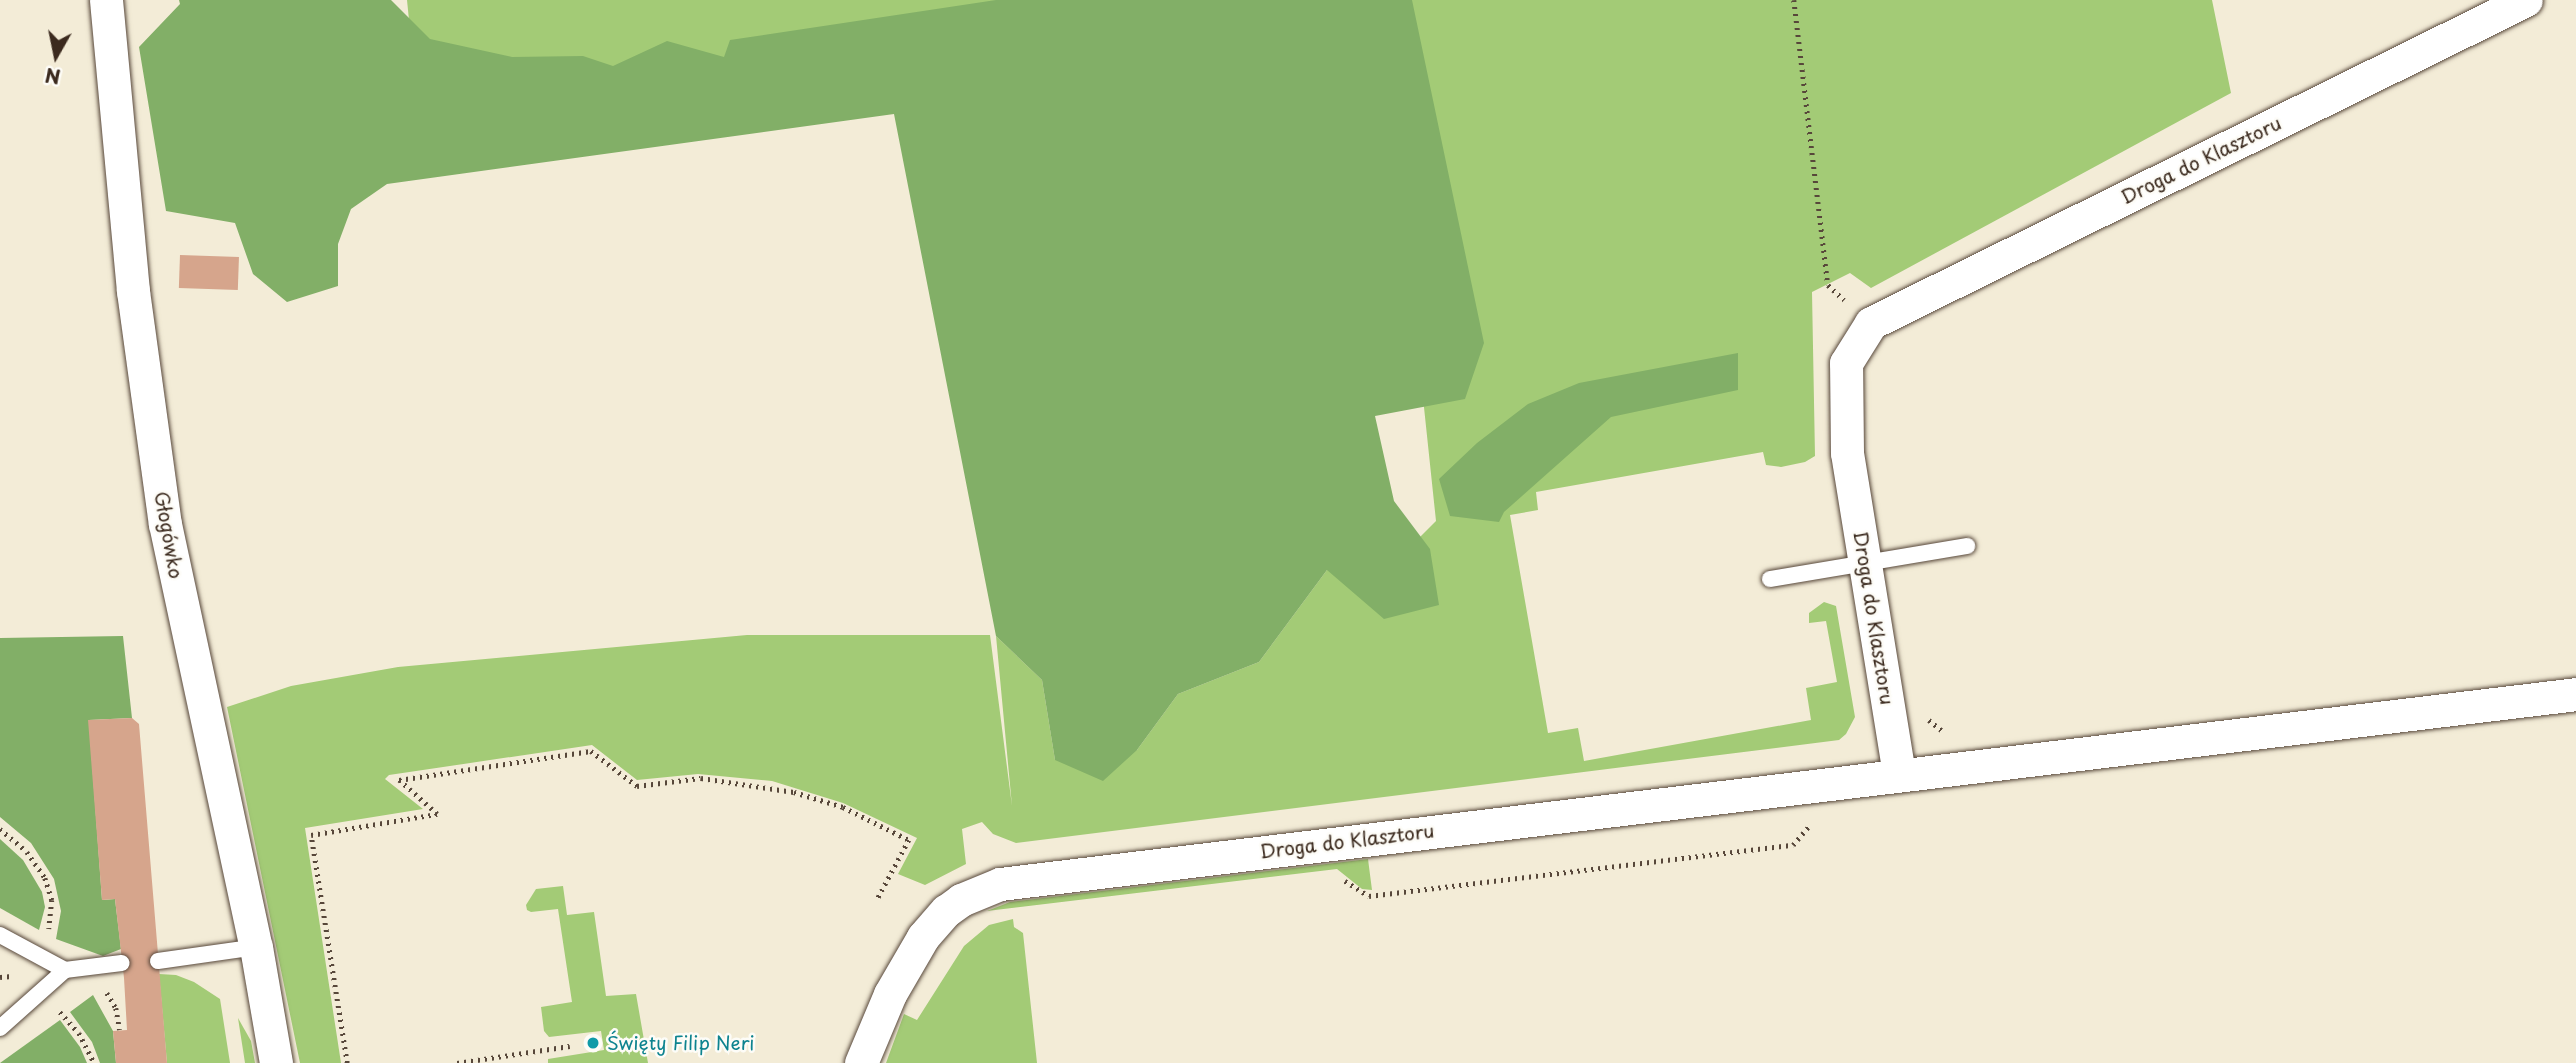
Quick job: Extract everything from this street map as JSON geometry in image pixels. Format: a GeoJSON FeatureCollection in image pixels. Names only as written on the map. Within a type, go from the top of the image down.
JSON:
{"type":"FeatureCollection","features":[{"type":"Feature","properties":{"kind":"street","name":"Głogówko"},"geometry":{"type":"LineString","coordinates":[[106,0],[133,291],[165,524],[256,947],[276,1063]]}},
{"type":"Feature","properties":{"kind":"street","name":"Droga do Klasztoru"},"geometry":{"type":"LineString","coordinates":[[861,1063],[895,982],[934,923],[946,911],[976,892],[1029,880],[1899,774],[1847,453],[1846,363],[1871,323],[2526,0]]}},
{"type":"Feature","properties":{"kind":"street"},"geometry":{"type":"LineString","coordinates":[[1899,774],[2576,694]]}},
{"type":"Feature","properties":{"kind":"lane"},"geometry":{"type":"LineString","coordinates":[[1770,579],[1967,546]]}},
{"type":"Feature","properties":{"kind":"lane"},"geometry":{"type":"LineString","coordinates":[[0,935],[65,970],[122,963]]}},
{"type":"Feature","properties":{"kind":"lane"},"geometry":{"type":"LineString","coordinates":[[158,961],[256,947]]}},
{"type":"Feature","properties":{"kind":"lane"},"geometry":{"type":"LineString","coordinates":[[0,1028],[65,970]]}},
{"type":"Feature","properties":{"kind":"path"},"geometry":{"type":"LineString","coordinates":[[1794,0],[1828,285],[1871,323]]}},
{"type":"Feature","properties":{"kind":"path"},"geometry":{"type":"LineString","coordinates":[[1927,718],[1954,737],[1980,737],[1982,765]]}},
{"type":"Feature","properties":{"kind":"path"},"geometry":{"type":"LineString","coordinates":[[347,1063],[311,835],[437,814],[399,780],[591,751],[637,786],[701,778],[794,792],[843,807],[909,840],[878,898]]}},
{"type":"Feature","properties":{"kind":"path"},"geometry":{"type":"LineString","coordinates":[[1334,874],[1369,896],[1793,845],[1816,818]]}},
{"type":"Feature","properties":{"kind":"path"},"geometry":{"type":"LineString","coordinates":[[0,829],[27,852],[49,887],[52,900],[51,923],[37,956]]}},
{"type":"Feature","properties":{"kind":"path"},"geometry":{"type":"LineString","coordinates":[[42,992],[79,1033],[94,1063]]}},
{"type":"Feature","properties":{"kind":"path"},"geometry":{"type":"LineString","coordinates":[[457,1063],[570,1046]]}},
{"type":"Feature","properties":{"kind":"green space"},"geometry":{"type":"Polygon","coordinates":[[[179,0],[391,0],[430,39],[512,57],[583,56],[613,66],[667,41],[724,57],[730,40],[996,0],[1412,0],[1484,343],[1465,399],[1375,416],[1394,501],[1430,549],[1439,605],[1384,619],[1327,570],[1259,662],[1178,694],[1137,750],[1103,781],[1055,760],[1042,680],[996,636],[894,114],[387,184],[351,209],[338,244],[338,286],[287,302],[253,274],[235,223],[166,211],[139,47],[180,4],[179,0]]]}},
{"type":"Feature","properties":{"kind":"green space"},"geometry":{"type":"Polygon","coordinates":[[[407,0],[1204,0],[418,110],[407,0]]]}},
{"type":"Feature","properties":{"kind":"green space"},"geometry":{"type":"Polygon","coordinates":[[[1381,0],[2212,0],[2231,93],[1871,288],[1850,273],[1812,292],[1815,456],[1805,462],[1781,467],[1766,465],[1763,452],[1536,492],[1538,510],[1510,515],[1548,733],[1578,728],[1584,761],[1811,720],[1806,688],[1837,682],[1826,621],[1809,623],[1809,613],[1824,602],[1836,606],[1855,717],[1846,734],[1839,740],[1016,843],[993,834],[982,822],[962,829],[966,864],[925,885],[898,874],[917,838],[843,803],[772,781],[698,774],[637,780],[592,745],[389,775],[385,779],[423,809],[305,828],[341,1063],[300,1063],[227,707],[291,686],[398,667],[747,635],[990,635],[1012,806],[996,636],[1042,680],[1055,760],[1137,750],[1178,694],[1259,662],[1327,570],[1420,537],[1436,521],[1381,0]]]}},
{"type":"Feature","properties":{"kind":"green space"},"geometry":{"type":"Polygon","coordinates":[[[1738,353],[1738,390],[1611,417],[1504,512],[1499,522],[1450,516],[1439,479],[1477,443],[1528,404],[1579,383],[1738,353]]]}},
{"type":"Feature","properties":{"kind":"green space"},"geometry":{"type":"Polygon","coordinates":[[[123,636],[132,718],[89,720],[102,900],[115,899],[121,949],[103,956],[56,939],[61,911],[54,879],[31,843],[0,817],[0,638],[123,636]]]}},
{"type":"Feature","properties":{"kind":"green space"},"geometry":{"type":"Polygon","coordinates":[[[0,839],[23,860],[42,892],[45,907],[39,930],[0,908],[0,839]]]}},
{"type":"Feature","properties":{"kind":"green space"},"geometry":{"type":"Polygon","coordinates":[[[1368,859],[1372,890],[1362,889],[1337,869],[987,911],[1010,902],[1368,859]]]}},
{"type":"Feature","properties":{"kind":"green space"},"geometry":{"type":"Polygon","coordinates":[[[563,886],[567,915],[594,912],[606,996],[636,994],[648,1063],[548,1063],[548,1059],[604,1050],[601,1031],[549,1037],[544,1031],[541,1007],[572,1002],[558,909],[531,912],[526,905],[536,889],[563,886]]]}},
{"type":"Feature","properties":{"kind":"green space"},"geometry":{"type":"Polygon","coordinates":[[[1013,919],[1014,927],[1023,933],[1037,1063],[886,1063],[904,1014],[917,1020],[964,946],[989,925],[1013,919]]]}},
{"type":"Feature","properties":{"kind":"green space"},"geometry":{"type":"Polygon","coordinates":[[[159,974],[176,975],[194,982],[220,999],[230,1063],[167,1063],[159,974]]]}},
{"type":"Feature","properties":{"kind":"green space"},"geometry":{"type":"Polygon","coordinates":[[[93,995],[113,1031],[116,1063],[100,1063],[92,1042],[70,1012],[93,995]]]}},
{"type":"Feature","properties":{"kind":"green space"},"geometry":{"type":"Polygon","coordinates":[[[238,1018],[251,1041],[255,1063],[245,1063],[238,1018]]]}},
{"type":"Feature","properties":{"kind":"green space"},"geometry":{"type":"Polygon","coordinates":[[[60,1020],[80,1047],[87,1063],[0,1063],[60,1020]]]}},
{"type":"Feature","properties":{"kind":"building"},"geometry":{"type":"Polygon","coordinates":[[[180,255],[239,257],[238,290],[179,288],[180,255]]]}},
{"type":"Feature","properties":{"kind":"building"},"geometry":{"type":"Polygon","coordinates":[[[132,718],[139,724],[167,1063],[116,1063],[113,1031],[127,1030],[124,978],[115,899],[102,900],[88,720],[132,718]]]}},
{"type":"Feature","properties":{"kind":"place","name":"Święty Filip Neri"},"geometry":{"type":"Point","coordinates":[593,1043]}}]}
